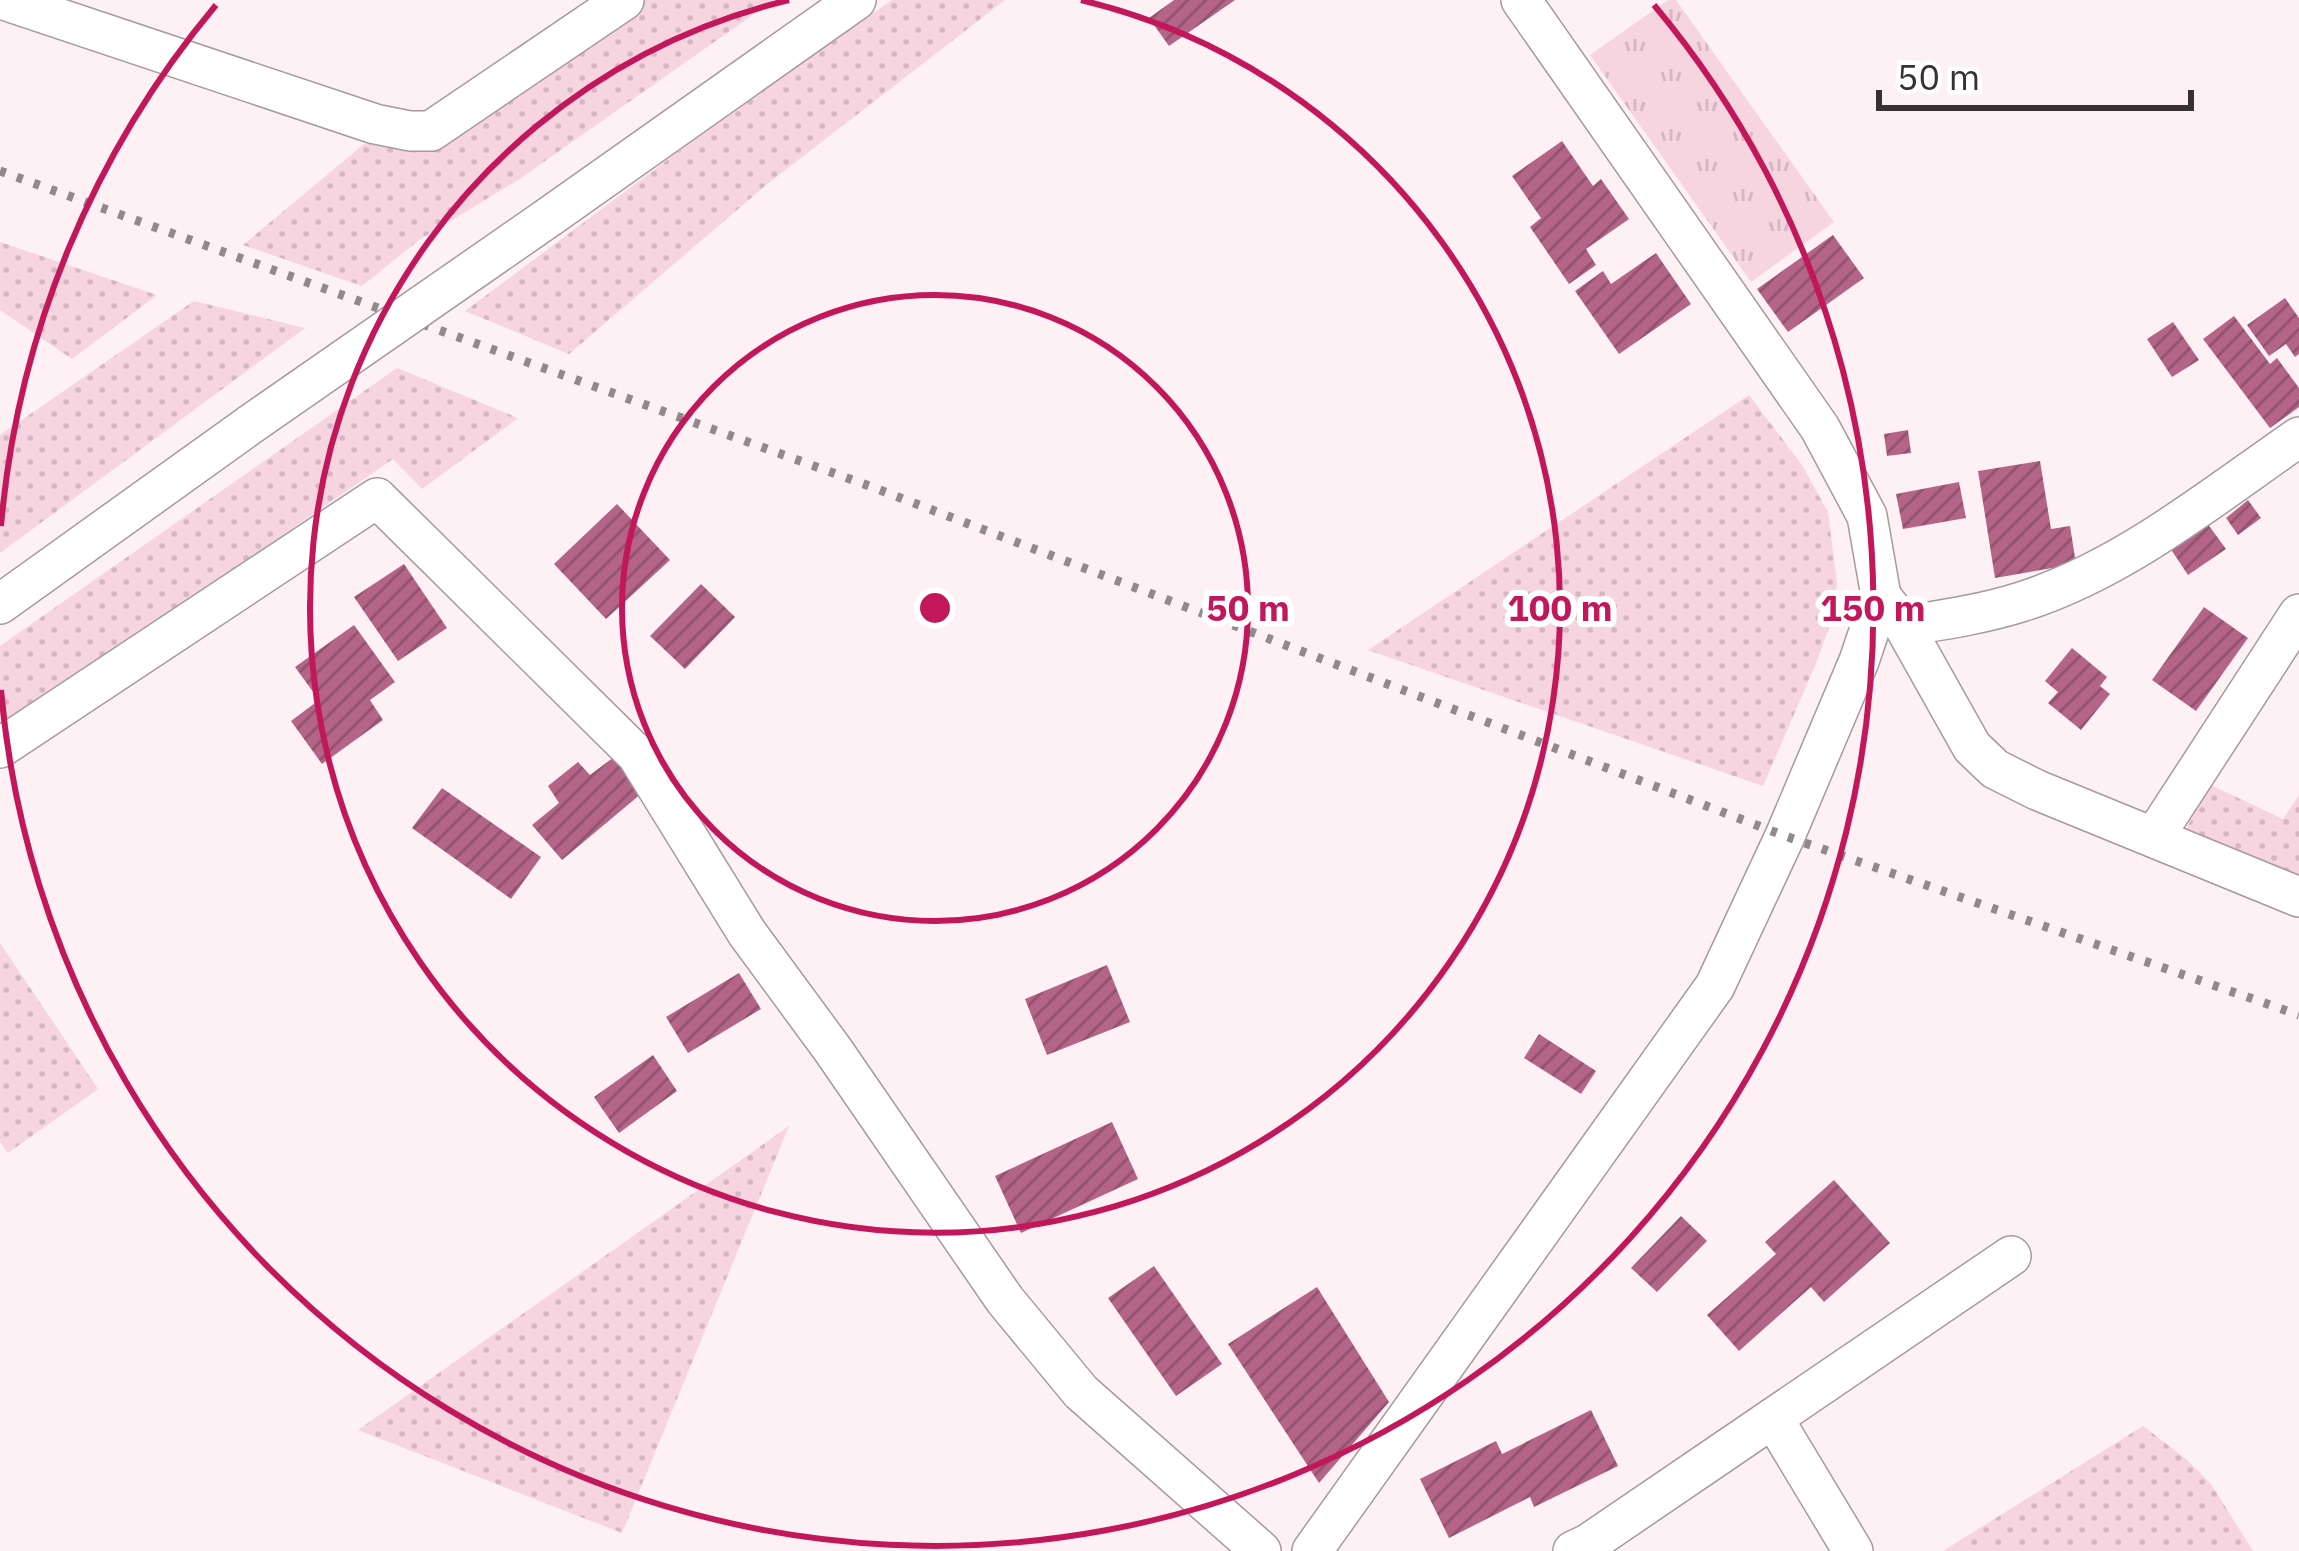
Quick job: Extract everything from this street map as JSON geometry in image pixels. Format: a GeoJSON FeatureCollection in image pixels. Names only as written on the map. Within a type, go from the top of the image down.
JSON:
{"type":"FeatureCollection","features":[{"type":"Feature","properties":{"kind":"street"},"geometry":{"type":"LineString","coordinates":[[4,0],[375,124],[431,131],[624,0]]}},
{"type":"Feature","properties":{"kind":"street"},"geometry":{"type":"LineString","coordinates":[[0,604],[856,0]]}},
{"type":"Feature","properties":{"kind":"street"},"geometry":{"type":"LineString","coordinates":[[1521,0],[1820,428],[1867,516],[1892,611],[1972,747],[1995,769],[2037,790],[2299,897]]}},
{"type":"Feature","properties":{"kind":"street"},"geometry":{"type":"LineString","coordinates":[[1892,611],[1970,616],[2025,601],[2094,572],[2169,527],[2299,437]]}},
{"type":"Feature","properties":{"kind":"street"},"geometry":{"type":"LineString","coordinates":[[0,748],[377,498],[637,755],[748,933],[1005,1300],[1081,1392],[1261,1551]]}},
{"type":"Feature","properties":{"kind":"street"},"geometry":{"type":"LineString","coordinates":[[1312,1551],[1715,986],[1859,661],[1892,611]]}},
{"type":"Feature","properties":{"kind":"street"},"geometry":{"type":"LineString","coordinates":[[2154,838],[2299,614]]}},
{"type":"Feature","properties":{"kind":"street"},"geometry":{"type":"LineString","coordinates":[[1573,1551],[2011,1256]]}},
{"type":"Feature","properties":{"kind":"street"},"geometry":{"type":"LineString","coordinates":[[1773,1418],[1853,1551]]}},
{"type":"Feature","properties":{"kind":"green space"},"geometry":{"type":"Polygon","coordinates":[[[645,0],[774,0],[518,180],[419,240],[362,286],[243,245],[364,144],[420,148],[439,142],[645,0]]]}},
{"type":"Feature","properties":{"kind":"green space"},"geometry":{"type":"Polygon","coordinates":[[[892,0],[1005,0],[766,185],[569,354],[465,311],[690,143],[892,0]]]}},
{"type":"Feature","properties":{"kind":"green space"},"geometry":{"type":"Polygon","coordinates":[[[1668,0],[1676,0],[1834,222],[1751,282],[1590,55],[1668,0]]]}},
{"type":"Feature","properties":{"kind":"green space"},"geometry":{"type":"Polygon","coordinates":[[[0,242],[157,295],[72,359],[0,310],[0,242]]]}},
{"type":"Feature","properties":{"kind":"green space"},"geometry":{"type":"Polygon","coordinates":[[[194,301],[305,328],[0,553],[0,435],[194,301]]]}},
{"type":"Feature","properties":{"kind":"green space"},"geometry":{"type":"Polygon","coordinates":[[[397,368],[518,418],[422,489],[393,459],[0,729],[0,646],[397,368]]]}},
{"type":"Feature","properties":{"kind":"green space"},"geometry":{"type":"Polygon","coordinates":[[[1749,395],[1802,465],[1828,512],[1837,584],[1833,616],[1817,661],[1763,786],[1368,650],[1749,395]]]}},
{"type":"Feature","properties":{"kind":"green space"},"geometry":{"type":"Polygon","coordinates":[[[2211,785],[2283,819],[2299,795],[2299,875],[2185,830],[2211,785]]]}},
{"type":"Feature","properties":{"kind":"green space"},"geometry":{"type":"Polygon","coordinates":[[[0,943],[98,1089],[8,1153],[0,1142],[0,943]]]}},
{"type":"Feature","properties":{"kind":"green space"},"geometry":{"type":"Polygon","coordinates":[[[789,1126],[622,1533],[358,1430],[789,1126]]]}},
{"type":"Feature","properties":{"kind":"green space"},"geometry":{"type":"Polygon","coordinates":[[[2143,1426],[2211,1484],[2253,1551],[1943,1551],[2143,1426]]]}},
{"type":"Feature","properties":{"kind":"building"},"geometry":{"type":"Polygon","coordinates":[[[1174,0],[1235,0],[1169,46],[1149,18],[1174,0]]]}},
{"type":"Feature","properties":{"kind":"building"},"geometry":{"type":"Polygon","coordinates":[[[1562,141],[1593,186],[1601,179],[1629,219],[1586,249],[1596,265],[1569,284],[1530,227],[1541,218],[1512,176],[1562,141]]]}},
{"type":"Feature","properties":{"kind":"building"},"geometry":{"type":"Polygon","coordinates":[[[1833,235],[1864,278],[1788,332],[1757,289],[1833,235]]]}},
{"type":"Feature","properties":{"kind":"building"},"geometry":{"type":"Polygon","coordinates":[[[1656,253],[1691,304],[1619,354],[1575,291],[1603,271],[1611,284],[1656,253]]]}},
{"type":"Feature","properties":{"kind":"building"},"geometry":{"type":"Polygon","coordinates":[[[2285,298],[2299,318],[2299,354],[2295,357],[2286,344],[2269,356],[2247,325],[2285,298]]]}},
{"type":"Feature","properties":{"kind":"building"},"geometry":{"type":"Polygon","coordinates":[[[2234,316],[2270,364],[2277,358],[2299,388],[2299,407],[2270,428],[2203,339],[2234,316]]]}},
{"type":"Feature","properties":{"kind":"building"},"geometry":{"type":"Polygon","coordinates":[[[2173,322],[2199,360],[2172,377],[2147,339],[2173,322]]]}},
{"type":"Feature","properties":{"kind":"building"},"geometry":{"type":"Polygon","coordinates":[[[1908,430],[1911,453],[1887,456],[1884,434],[1908,430]]]}},
{"type":"Feature","properties":{"kind":"building"},"geometry":{"type":"Polygon","coordinates":[[[2040,461],[2051,529],[2070,526],[2076,564],[1995,578],[1978,471],[2040,461]]]}},
{"type":"Feature","properties":{"kind":"building"},"geometry":{"type":"Polygon","coordinates":[[[1959,482],[1966,518],[1903,529],[1896,494],[1959,482]]]}},
{"type":"Feature","properties":{"kind":"building"},"geometry":{"type":"Polygon","coordinates":[[[2248,500],[2261,518],[2238,535],[2226,518],[2248,500]]]}},
{"type":"Feature","properties":{"kind":"building"},"geometry":{"type":"Polygon","coordinates":[[[617,504],[670,560],[606,619],[554,564],[617,504]]]}},
{"type":"Feature","properties":{"kind":"building"},"geometry":{"type":"Polygon","coordinates":[[[2207,523],[2226,549],[2188,575],[2170,548],[2207,523]]]}},
{"type":"Feature","properties":{"kind":"building"},"geometry":{"type":"Polygon","coordinates":[[[404,564],[447,628],[398,661],[354,597],[404,564]]]}},
{"type":"Feature","properties":{"kind":"building"},"geometry":{"type":"Polygon","coordinates":[[[701,584],[735,617],[685,669],[650,636],[701,584]]]}},
{"type":"Feature","properties":{"kind":"building"},"geometry":{"type":"Polygon","coordinates":[[[2204,607],[2248,638],[2196,711],[2152,680],[2204,607]]]}},
{"type":"Feature","properties":{"kind":"building"},"geometry":{"type":"Polygon","coordinates":[[[354,625],[395,682],[370,700],[383,720],[322,764],[291,721],[319,700],[295,667],[354,625]]]}},
{"type":"Feature","properties":{"kind":"building"},"geometry":{"type":"Polygon","coordinates":[[[2072,648],[2107,677],[2100,686],[2110,694],[2081,730],[2048,703],[2058,692],[2045,681],[2072,648]]]}},
{"type":"Feature","properties":{"kind":"building"},"geometry":{"type":"Polygon","coordinates":[[[614,757],[642,793],[562,860],[532,825],[559,803],[548,786],[578,762],[590,775],[614,757]]]}},
{"type":"Feature","properties":{"kind":"building"},"geometry":{"type":"Polygon","coordinates":[[[442,788],[541,857],[511,899],[412,828],[442,788]]]}},
{"type":"Feature","properties":{"kind":"building"},"geometry":{"type":"Polygon","coordinates":[[[1107,965],[1130,1022],[1047,1055],[1025,999],[1107,965]]]}},
{"type":"Feature","properties":{"kind":"building"},"geometry":{"type":"Polygon","coordinates":[[[739,973],[761,1009],[688,1053],[666,1017],[739,973]]]}},
{"type":"Feature","properties":{"kind":"building"},"geometry":{"type":"Polygon","coordinates":[[[1539,1034],[1596,1071],[1581,1094],[1524,1058],[1539,1034]]]}},
{"type":"Feature","properties":{"kind":"building"},"geometry":{"type":"Polygon","coordinates":[[[653,1055],[677,1091],[619,1133],[594,1097],[653,1055]]]}},
{"type":"Feature","properties":{"kind":"building"},"geometry":{"type":"Polygon","coordinates":[[[1112,1122],[1138,1179],[1021,1233],[995,1176],[1112,1122]]]}},
{"type":"Feature","properties":{"kind":"building"},"geometry":{"type":"Polygon","coordinates":[[[1834,1180],[1890,1243],[1824,1302],[1811,1287],[1739,1351],[1707,1315],[1776,1254],[1765,1242],[1834,1180]]]}},
{"type":"Feature","properties":{"kind":"building"},"geometry":{"type":"Polygon","coordinates":[[[1681,1216],[1707,1241],[1657,1292],[1631,1268],[1681,1216]]]}},
{"type":"Feature","properties":{"kind":"building"},"geometry":{"type":"Polygon","coordinates":[[[1154,1266],[1222,1364],[1176,1396],[1108,1298],[1154,1266]]]}},
{"type":"Feature","properties":{"kind":"building"},"geometry":{"type":"Polygon","coordinates":[[[1317,1287],[1389,1402],[1319,1483],[1228,1344],[1317,1287]]]}},
{"type":"Feature","properties":{"kind":"building"},"geometry":{"type":"Polygon","coordinates":[[[1591,1410],[1618,1466],[1534,1507],[1530,1497],[1449,1538],[1420,1479],[1496,1441],[1502,1454],[1591,1410]]]}},
{"type":"Feature","properties":{"kind":"railway"},"geometry":{"type":"LineString","coordinates":[[0,171],[872,487],[1785,836],[2299,1015]]}}]}
